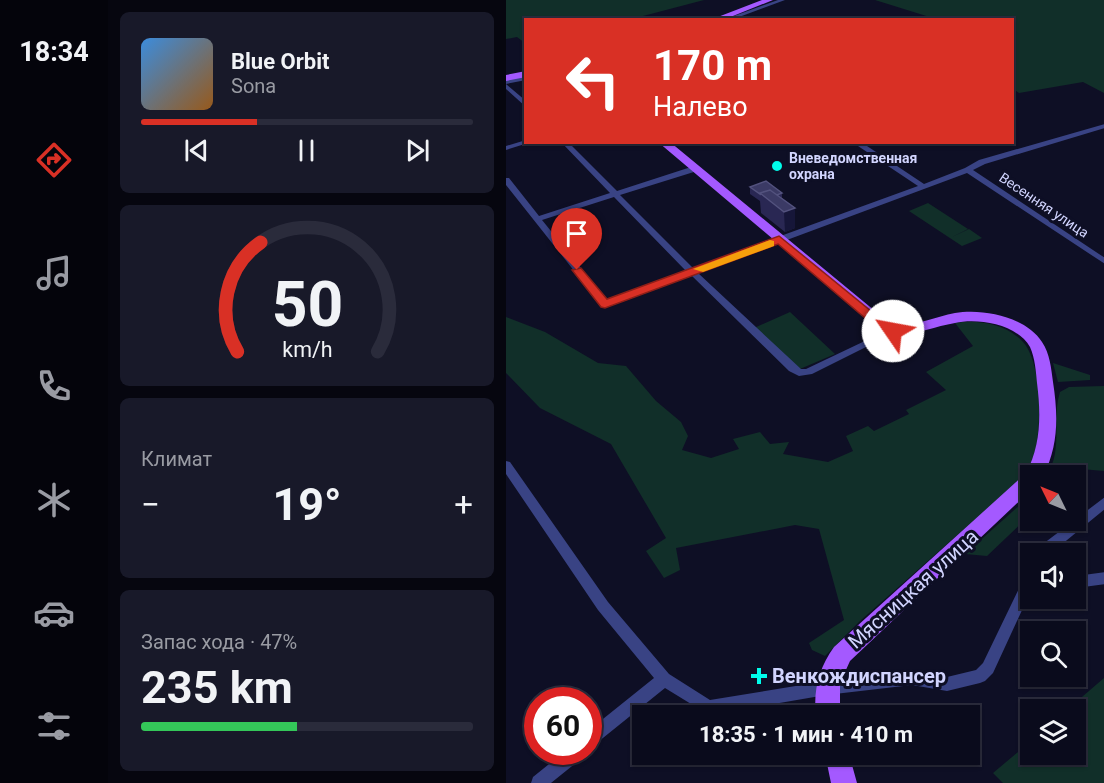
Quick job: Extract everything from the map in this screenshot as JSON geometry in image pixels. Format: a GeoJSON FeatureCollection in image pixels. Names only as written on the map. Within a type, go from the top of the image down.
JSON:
{"type":"FeatureCollection","features":[{"type":"Feature","properties":{"kind":"main road"},"geometry":{"type":"LineString","coordinates":[[720,18],[769,0]]}},
{"type":"Feature","properties":{"kind":"main road"},"geometry":{"type":"LineString","coordinates":[[506,82],[524,77]]}},
{"type":"Feature","properties":{"kind":"main road"},"geometry":{"type":"LineString","coordinates":[[666,144],[779,240],[891,330],[909,330],[962,317],[978,317],[1001,322],[1032,340],[1038,350],[1045,378],[1048,435],[1041,465]]}},
{"type":"Feature","properties":{"kind":"main road","name":"Мясницкая улица"},"geometry":{"type":"LineString","coordinates":[[827,705],[826,688],[829,675],[842,654],[1020,489]]}},
{"type":"Feature","properties":{"kind":"main road"},"geometry":{"type":"LineString","coordinates":[[840,765],[844,783]]}},
{"type":"Feature","properties":{"kind":"street"},"geometry":{"type":"LineString","coordinates":[[731,18],[783,0]]}},
{"type":"Feature","properties":{"kind":"street"},"geometry":{"type":"LineString","coordinates":[[506,82],[524,103]]}},
{"type":"Feature","properties":{"kind":"street"},"geometry":{"type":"LineString","coordinates":[[506,180],[605,304],[1006,154],[1104,126]]}},
{"type":"Feature","properties":{"kind":"street"},"geometry":{"type":"LineString","coordinates":[[506,148],[524,143]]}},
{"type":"Feature","properties":{"kind":"street"},"geometry":{"type":"LineString","coordinates":[[566,144],[692,272],[793,369],[803,373],[891,330]]}},
{"type":"Feature","properties":{"kind":"street"},"geometry":{"type":"LineString","coordinates":[[858,144],[923,186]]}},
{"type":"Feature","properties":{"kind":"street"},"geometry":{"type":"LineString","coordinates":[[536,219],[694,169]]}},
{"type":"Feature","properties":{"kind":"street","name":"Весенняя улица"},"geometry":{"type":"LineString","coordinates":[[968,170],[1104,262]]}},
{"type":"Feature","properties":{"kind":"street"},"geometry":{"type":"LineString","coordinates":[[506,465],[535,504],[589,590],[664,679],[709,708],[826,688],[912,678],[947,684],[980,676],[988,668],[1021,609]]}},
{"type":"Feature","properties":{"kind":"street"},"geometry":{"type":"LineString","coordinates":[[1054,543],[1104,502]]}},
{"type":"Feature","properties":{"kind":"street"},"geometry":{"type":"LineString","coordinates":[[1086,581],[1104,578]]}},
{"type":"Feature","properties":{"kind":"street"},"geometry":{"type":"LineString","coordinates":[[602,730],[664,679]]}},
{"type":"Feature","properties":{"kind":"street"},"geometry":{"type":"LineString","coordinates":[[539,783],[560,765]]}},
{"type":"Feature","properties":{"kind":"green space"},"geometry":{"type":"Polygon","coordinates":[[[506,0],[704,0],[643,16],[644,18],[524,18],[524,42],[517,37],[506,39],[506,0]]]}},
{"type":"Feature","properties":{"kind":"green space"},"geometry":{"type":"Polygon","coordinates":[[[875,0],[1104,0],[1104,93],[1083,82],[1019,93],[1014,90],[1014,18],[933,18],[875,0]]]}},
{"type":"Feature","properties":{"kind":"green space"},"geometry":{"type":"Polygon","coordinates":[[[928,203],[968,229],[952,237],[969,229],[982,238],[962,246],[909,211],[928,203]]]}},
{"type":"Feature","properties":{"kind":"green space"},"geometry":{"type":"Polygon","coordinates":[[[790,312],[835,354],[800,369],[754,328],[790,312]]]}},
{"type":"Feature","properties":{"kind":"green space"},"geometry":{"type":"Polygon","coordinates":[[[506,317],[545,332],[598,363],[626,366],[656,401],[681,422],[688,436],[682,450],[711,458],[739,449],[733,439],[760,432],[770,444],[789,442],[783,454],[828,462],[853,451],[846,436],[868,426],[874,431],[909,414],[906,410],[946,390],[926,372],[973,346],[955,323],[992,324],[1016,336],[1030,352],[1039,399],[1038,433],[1032,463],[1020,465],[1020,479],[1014,485],[860,621],[825,656],[812,650],[809,643],[844,620],[819,529],[795,525],[676,548],[680,570],[664,578],[646,551],[666,538],[611,444],[540,408],[506,373],[506,317]]]}},
{"type":"Feature","properties":{"kind":"green space"},"geometry":{"type":"Polygon","coordinates":[[[1053,363],[1090,375],[1090,380],[1058,382],[1053,363]]]}},
{"type":"Feature","properties":{"kind":"green space"},"geometry":{"type":"Polygon","coordinates":[[[1104,386],[1104,471],[1086,469],[1086,465],[1051,465],[1055,456],[1060,392],[1069,387],[1104,386]]]}},
{"type":"Feature","properties":{"kind":"green space"},"geometry":{"type":"Polygon","coordinates":[[[1020,505],[1020,524],[987,556],[965,554],[1020,505]]]}},
{"type":"Feature","properties":{"kind":"green space"},"geometry":{"type":"Polygon","coordinates":[[[1104,678],[1104,783],[1003,783],[993,773],[1020,750],[1020,765],[1086,765],[1086,699],[1080,699],[1104,678]]]}},
{"type":"Feature","properties":{"kind":"building"},"geometry":{"type":"Polygon","coordinates":[[[766,181],[782,193],[777,195],[770,190],[760,194],[750,187],[766,181]]]}},
{"type":"Feature","properties":{"kind":"building"},"geometry":{"type":"Polygon","coordinates":[[[770,190],[795,208],[784,212],[760,193],[770,190]]]}},
{"type":"Feature","properties":{"kind":"slow traffic"},"geometry":{"type":"LineString","coordinates":[[699,269],[770,243]]}},
{"type":"Feature","properties":{"kind":"place","name":"Вневедомственная охрана"},"geometry":{"type":"Point","coordinates":[777,166]}},
{"type":"Feature","properties":{"kind":"place","name":"Венкождиспансер"},"geometry":{"type":"Point","coordinates":[759,676]}},
{"type":"Feature","properties":{"kind":"route"},"geometry":{"type":"LineString","coordinates":[[577,270],[605,304],[779,240],[883,327],[893,331]]}}]}
